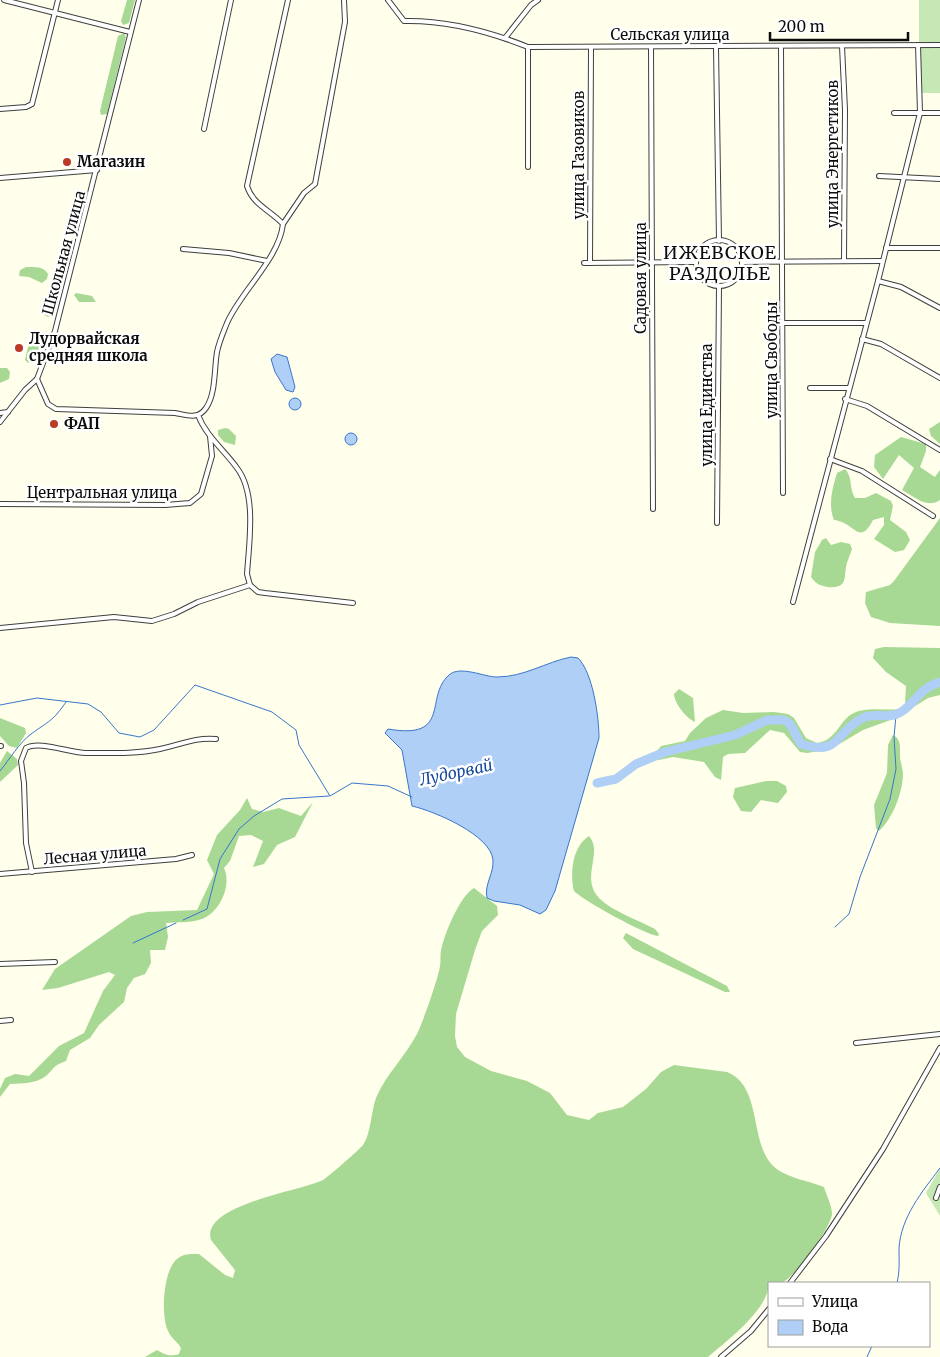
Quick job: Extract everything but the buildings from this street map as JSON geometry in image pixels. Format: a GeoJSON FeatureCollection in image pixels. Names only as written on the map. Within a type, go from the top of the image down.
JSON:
{"type":"FeatureCollection","features":[{"type":"Feature","properties":{"kind":"street"},"geometry":{"type":"LineString","coordinates":[[4,0],[130,32]]}},
{"type":"Feature","properties":{"kind":"street"},"geometry":{"type":"LineString","coordinates":[[0,109],[26,108],[32,104],[58,0]]}},
{"type":"Feature","properties":{"kind":"street","name":"Школьная улица"},"geometry":{"type":"LineString","coordinates":[[8,412],[25,390],[37,379],[56,328],[139,0]]}},
{"type":"Feature","properties":{"kind":"street"},"geometry":{"type":"LineString","coordinates":[[204,129],[231,0]]}},
{"type":"Feature","properties":{"kind":"street"},"geometry":{"type":"LineString","coordinates":[[283,224],[274,214],[259,206],[250,197],[247,186],[288,0]]}},
{"type":"Feature","properties":{"kind":"street"},"geometry":{"type":"LineString","coordinates":[[198,415],[209,403],[218,352],[228,321],[240,298],[267,261],[282,232],[283,224],[304,193],[315,184],[345,22],[344,0]]}},
{"type":"Feature","properties":{"kind":"street","name":"Сельская улица"},"geometry":{"type":"LineString","coordinates":[[388,0],[404,21],[419,21],[481,30],[528,47],[940,45]]}},
{"type":"Feature","properties":{"kind":"street"},"geometry":{"type":"LineString","coordinates":[[505,38],[531,5],[538,0]]}},
{"type":"Feature","properties":{"kind":"street"},"geometry":{"type":"LineString","coordinates":[[793,602],[845,399],[878,281],[920,113],[918,45]]}},
{"type":"Feature","properties":{"kind":"street","name":"улица Газовиков"},"geometry":{"type":"LineString","coordinates":[[590,263],[591,46]]}},
{"type":"Feature","properties":{"kind":"street","name":"улица Свободы"},"geometry":{"type":"LineString","coordinates":[[781,46],[783,493]]}},
{"type":"Feature","properties":{"kind":"street","name":"улица Энергетиков"},"geometry":{"type":"LineString","coordinates":[[842,46],[845,110],[844,261]]}},
{"type":"Feature","properties":{"kind":"street"},"geometry":{"type":"LineString","coordinates":[[528,47],[528,167]]}},
{"type":"Feature","properties":{"kind":"street","name":"Садовая улица"},"geometry":{"type":"LineString","coordinates":[[650,47],[653,262],[653,509]]}},
{"type":"Feature","properties":{"kind":"street"},"geometry":{"type":"LineString","coordinates":[[716,47],[719,240]]}},
{"type":"Feature","properties":{"kind":"street"},"geometry":{"type":"LineString","coordinates":[[894,113],[940,113]]}},
{"type":"Feature","properties":{"kind":"street"},"geometry":{"type":"LineString","coordinates":[[0,178],[97,170]]}},
{"type":"Feature","properties":{"kind":"street"},"geometry":{"type":"LineString","coordinates":[[879,176],[904,179],[940,179]]}},
{"type":"Feature","properties":{"kind":"street"},"geometry":{"type":"LineString","coordinates":[[719,240],[737,249],[742,262],[738,276],[733,281],[719,286],[705,282],[697,269],[696,262],[701,249],[719,240]]}},
{"type":"Feature","properties":{"kind":"street"},"geometry":{"type":"LineString","coordinates":[[886,248],[940,248]]}},
{"type":"Feature","properties":{"kind":"street"},"geometry":{"type":"LineString","coordinates":[[183,249],[229,253],[267,261]]}},
{"type":"Feature","properties":{"kind":"street"},"geometry":{"type":"LineString","coordinates":[[742,262],[882,261]]}},
{"type":"Feature","properties":{"kind":"street"},"geometry":{"type":"LineString","coordinates":[[584,263],[696,262]]}},
{"type":"Feature","properties":{"kind":"street"},"geometry":{"type":"LineString","coordinates":[[878,281],[901,287],[940,308]]}},
{"type":"Feature","properties":{"kind":"street","name":"улица Единства"},"geometry":{"type":"LineString","coordinates":[[717,523],[719,286]]}},
{"type":"Feature","properties":{"kind":"street"},"geometry":{"type":"LineString","coordinates":[[783,323],[866,323]]}},
{"type":"Feature","properties":{"kind":"street"},"geometry":{"type":"LineString","coordinates":[[862,339],[882,344],[940,378]]}},
{"type":"Feature","properties":{"kind":"street"},"geometry":{"type":"LineString","coordinates":[[37,379],[48,404],[56,408],[198,415]]}},
{"type":"Feature","properties":{"kind":"street"},"geometry":{"type":"LineString","coordinates":[[810,388],[848,388]]}},
{"type":"Feature","properties":{"kind":"street"},"geometry":{"type":"LineString","coordinates":[[845,399],[867,406],[940,450]]}},
{"type":"Feature","properties":{"kind":"street"},"geometry":{"type":"LineString","coordinates":[[0,413],[8,412]]}},
{"type":"Feature","properties":{"kind":"street"},"geometry":{"type":"LineString","coordinates":[[0,422],[8,412]]}},
{"type":"Feature","properties":{"kind":"street"},"geometry":{"type":"LineString","coordinates":[[198,415],[210,436],[237,467],[248,487],[247,574],[250,585],[258,592],[353,603]]}},
{"type":"Feature","properties":{"kind":"street","name":"Центральная улица"},"geometry":{"type":"LineString","coordinates":[[0,504],[165,505],[190,503],[201,494],[204,486],[212,456],[210,436]]}},
{"type":"Feature","properties":{"kind":"street"},"geometry":{"type":"LineString","coordinates":[[830,459],[862,471],[933,516]]}},
{"type":"Feature","properties":{"kind":"street"},"geometry":{"type":"LineString","coordinates":[[0,628],[114,617],[152,622],[198,602],[250,585]]}},
{"type":"Feature","properties":{"kind":"street"},"geometry":{"type":"LineString","coordinates":[[32,872],[26,842],[20,761],[26,748],[36,745],[77,753],[106,753],[159,749],[192,740],[216,739]]}},
{"type":"Feature","properties":{"kind":"street","name":"Лесная улица"},"geometry":{"type":"LineString","coordinates":[[0,874],[176,859],[192,855]]}},
{"type":"Feature","properties":{"kind":"street"},"geometry":{"type":"LineString","coordinates":[[0,964],[55,962]]}},
{"type":"Feature","properties":{"kind":"street"},"geometry":{"type":"LineString","coordinates":[[0,1021],[10,1020]]}},
{"type":"Feature","properties":{"kind":"street"},"geometry":{"type":"LineString","coordinates":[[856,1043],[940,1034]]}},
{"type":"Feature","properties":{"kind":"street"},"geometry":{"type":"LineString","coordinates":[[791,1282],[826,1236],[883,1149],[940,1048]]}},
{"type":"Feature","properties":{"kind":"street"},"geometry":{"type":"LineString","coordinates":[[940,1187],[938,1197],[940,1204]]}},
{"type":"Feature","properties":{"kind":"street"},"geometry":{"type":"LineString","coordinates":[[721,1357],[751,1331],[768,1310]]}},
{"type":"Feature","properties":{"kind":"green space"},"geometry":{"type":"Polygon","coordinates":[[[127,0],[135,0],[129,23],[123,25],[121,21],[127,0]]]}},
{"type":"Feature","properties":{"kind":"green space"},"geometry":{"type":"Polygon","coordinates":[[[919,0],[940,0],[940,93],[919,93],[919,0]]]}},
{"type":"Feature","properties":{"kind":"green space"},"geometry":{"type":"Polygon","coordinates":[[[124,33],[126,37],[107,114],[101,115],[100,111],[118,36],[124,33]]]}},
{"type":"Feature","properties":{"kind":"green space"},"geometry":{"type":"Polygon","coordinates":[[[66,251],[70,252],[70,254],[53,315],[48,317],[44,315],[57,290],[57,269],[66,251]]]}},
{"type":"Feature","properties":{"kind":"green space"},"geometry":{"type":"Polygon","coordinates":[[[26,267],[46,271],[48,274],[47,279],[42,283],[29,277],[19,276],[20,270],[26,267]]]}},
{"type":"Feature","properties":{"kind":"green space"},"geometry":{"type":"Polygon","coordinates":[[[76,293],[92,296],[96,302],[79,302],[74,295],[76,293]]]}},
{"type":"Feature","properties":{"kind":"green space"},"geometry":{"type":"Polygon","coordinates":[[[35,337],[41,337],[40,349],[34,359],[28,363],[25,360],[28,347],[35,337]]]}},
{"type":"Feature","properties":{"kind":"green space"},"geometry":{"type":"Polygon","coordinates":[[[0,368],[7,368],[10,372],[9,379],[0,383],[0,368]]]}},
{"type":"Feature","properties":{"kind":"green space"},"geometry":{"type":"Polygon","coordinates":[[[940,422],[940,444],[931,436],[929,429],[940,422]]]}},
{"type":"Feature","properties":{"kind":"green space"},"geometry":{"type":"Polygon","coordinates":[[[229,429],[236,436],[235,445],[224,442],[218,435],[218,430],[229,429]]]}},
{"type":"Feature","properties":{"kind":"green space"},"geometry":{"type":"Polygon","coordinates":[[[901,437],[926,444],[926,451],[920,467],[935,477],[940,470],[940,500],[926,503],[902,490],[914,468],[899,455],[883,479],[874,467],[875,455],[901,437]]]}},
{"type":"Feature","properties":{"kind":"green space"},"geometry":{"type":"Polygon","coordinates":[[[845,469],[855,498],[865,498],[876,493],[891,501],[893,506],[890,520],[906,532],[910,540],[904,550],[895,552],[874,539],[884,525],[884,517],[873,520],[864,532],[856,531],[834,520],[831,509],[832,491],[837,473],[845,469]]]}},
{"type":"Feature","properties":{"kind":"green space"},"geometry":{"type":"Polygon","coordinates":[[[940,518],[940,626],[890,623],[871,617],[865,603],[866,592],[890,585],[894,581],[940,518]]]}},
{"type":"Feature","properties":{"kind":"green space"},"geometry":{"type":"Polygon","coordinates":[[[826,538],[831,545],[841,542],[850,544],[852,549],[846,565],[844,580],[840,586],[828,587],[820,585],[811,577],[815,552],[822,540],[826,538]]]}},
{"type":"Feature","properties":{"kind":"green space"},"geometry":{"type":"Polygon","coordinates":[[[884,647],[940,648],[940,695],[928,698],[912,708],[908,708],[905,704],[906,686],[886,672],[873,658],[875,649],[884,647]]]}},
{"type":"Feature","properties":{"kind":"green space"},"geometry":{"type":"Polygon","coordinates":[[[679,689],[693,698],[695,722],[685,714],[676,702],[674,694],[679,689]]]}},
{"type":"Feature","properties":{"kind":"green space"},"geometry":{"type":"Polygon","coordinates":[[[869,709],[899,709],[903,712],[896,718],[863,730],[831,749],[807,753],[800,752],[784,733],[770,730],[745,753],[728,754],[723,757],[721,780],[715,777],[704,762],[673,757],[659,760],[653,756],[661,746],[685,741],[690,733],[706,718],[723,710],[743,713],[774,712],[788,714],[794,718],[806,738],[817,743],[833,735],[843,721],[852,714],[869,709]]]}},
{"type":"Feature","properties":{"kind":"green space"},"geometry":{"type":"Polygon","coordinates":[[[0,718],[25,728],[26,733],[17,748],[9,746],[0,736],[0,718]]]}},
{"type":"Feature","properties":{"kind":"green space"},"geometry":{"type":"Polygon","coordinates":[[[893,735],[899,744],[903,772],[902,782],[899,798],[892,813],[879,831],[876,828],[874,805],[887,773],[888,745],[893,735]]]}},
{"type":"Feature","properties":{"kind":"green space"},"geometry":{"type":"Polygon","coordinates":[[[7,751],[17,759],[18,765],[0,782],[0,763],[7,751]]]}},
{"type":"Feature","properties":{"kind":"green space"},"geometry":{"type":"Polygon","coordinates":[[[766,781],[777,781],[786,786],[787,792],[778,803],[761,800],[751,812],[741,811],[733,797],[735,788],[766,781]]]}},
{"type":"Feature","properties":{"kind":"green space"},"geometry":{"type":"Polygon","coordinates":[[[247,798],[252,809],[263,812],[279,808],[301,816],[313,802],[295,837],[277,845],[264,864],[253,867],[263,841],[251,835],[239,836],[230,861],[224,868],[226,882],[223,897],[214,910],[202,919],[189,922],[166,923],[168,937],[165,950],[150,950],[151,963],[145,974],[134,978],[127,988],[124,1002],[99,1025],[90,1038],[70,1050],[66,1061],[56,1066],[42,1079],[29,1083],[10,1084],[0,1097],[0,1089],[5,1078],[15,1074],[29,1076],[59,1046],[84,1033],[103,991],[115,975],[109,972],[58,988],[42,990],[55,969],[131,916],[147,912],[197,910],[214,874],[207,860],[217,835],[240,810],[247,798]]]}},
{"type":"Feature","properties":{"kind":"green space"},"geometry":{"type":"Polygon","coordinates":[[[589,836],[594,850],[591,874],[594,891],[600,899],[612,908],[655,929],[659,934],[658,936],[640,930],[589,902],[574,891],[572,876],[576,853],[583,841],[589,836]]]}},
{"type":"Feature","properties":{"kind":"green space"},"geometry":{"type":"Polygon","coordinates":[[[474,888],[497,906],[498,915],[482,931],[456,1014],[455,1036],[457,1047],[465,1057],[491,1071],[527,1081],[550,1093],[567,1115],[589,1120],[598,1113],[623,1107],[646,1089],[661,1072],[674,1065],[727,1072],[739,1080],[747,1091],[752,1104],[762,1148],[768,1160],[783,1173],[824,1187],[832,1214],[819,1241],[803,1263],[787,1279],[782,1282],[768,1282],[767,1293],[755,1314],[708,1357],[145,1357],[157,1350],[168,1355],[176,1355],[179,1354],[181,1348],[169,1333],[164,1317],[166,1283],[172,1265],[177,1259],[185,1255],[199,1254],[225,1275],[233,1278],[235,1270],[211,1240],[212,1228],[221,1217],[255,1201],[323,1180],[363,1145],[368,1135],[374,1104],[380,1089],[417,1034],[423,1020],[440,966],[445,935],[458,907],[474,888]]]}},
{"type":"Feature","properties":{"kind":"green space"},"geometry":{"type":"Polygon","coordinates":[[[626,933],[727,986],[730,992],[725,992],[633,949],[623,938],[626,933]]]}},
{"type":"Feature","properties":{"kind":"green space"},"geometry":{"type":"Polygon","coordinates":[[[940,1168],[940,1216],[926,1193],[940,1168]]]}},
{"type":"Feature","properties":{"kind":"water"},"geometry":{"type":"Polygon","coordinates":[[[277,354],[287,357],[295,387],[293,392],[286,390],[275,372],[271,359],[277,354]]]}},
{"type":"Feature","properties":{"kind":"water"},"geometry":{"type":"Polygon","coordinates":[[[293,398],[297,398],[301,404],[297,410],[293,410],[289,406],[289,402],[293,398]]]}},
{"type":"Feature","properties":{"kind":"water"},"geometry":{"type":"Polygon","coordinates":[[[351,433],[357,439],[351,445],[345,439],[351,433]]]}},
{"type":"Feature","properties":{"kind":"water"},"geometry":{"type":"Polygon","coordinates":[[[571,657],[578,658],[588,674],[596,707],[599,738],[555,891],[546,910],[540,914],[520,905],[487,898],[486,893],[493,865],[490,851],[483,842],[460,826],[434,813],[412,806],[402,750],[385,733],[388,729],[408,731],[421,728],[429,723],[442,684],[454,672],[466,671],[492,677],[516,675],[571,657]]]}},
{"type":"Feature","properties":{"kind":"waterway","name":"Лудорвай"},"geometry":{"type":"LineString","coordinates":[[597,783],[616,779],[636,764],[665,752],[735,735],[767,720],[784,720],[790,724],[801,744],[814,747],[831,745],[854,723],[868,716],[892,715],[901,712],[923,691],[940,682]]}},
{"type":"Feature","properties":{"kind":"waterway","name":"Лудорвай"},"geometry":{"type":"LineString","coordinates":[[0,705],[37,698],[88,704],[101,712],[119,733],[140,737],[154,730],[195,685],[272,712],[296,730],[299,745],[330,796],[352,783],[388,786],[412,797]]}},
{"type":"Feature","properties":{"kind":"waterway"},"geometry":{"type":"LineString","coordinates":[[0,771],[23,742],[54,717],[66,702]]}},
{"type":"Feature","properties":{"kind":"waterway"},"geometry":{"type":"LineString","coordinates":[[835,927],[849,914],[860,877],[890,799],[896,769],[894,737],[896,715]]}},
{"type":"Feature","properties":{"kind":"waterway"},"geometry":{"type":"LineString","coordinates":[[183,920],[207,909],[220,859],[239,829],[254,816],[282,799],[329,796]]}},
{"type":"Feature","properties":{"kind":"waterway"},"geometry":{"type":"LineString","coordinates":[[133,943],[176,923]]}},
{"type":"Feature","properties":{"kind":"waterway"},"geometry":{"type":"LineString","coordinates":[[897,1282],[899,1248],[908,1215],[940,1168]]}},
{"type":"Feature","properties":{"kind":"waterway"},"geometry":{"type":"LineString","coordinates":[[867,1357],[872,1347]]}},
{"type":"Feature","properties":{"kind":"place","name":"Магазин"},"geometry":{"type":"Point","coordinates":[67,162]}},
{"type":"Feature","properties":{"kind":"place","name":"Лудорвайская средняя школа"},"geometry":{"type":"Point","coordinates":[19,348]}},
{"type":"Feature","properties":{"kind":"place","name":"ФАП"},"geometry":{"type":"Point","coordinates":[54,424]}},
{"type":"Feature","properties":{"kind":"district","name":"ИЖЕВСКОЕ РАЗДОЛЬЕ"},"geometry":{"type":"Point","coordinates":[720,263]}}]}
